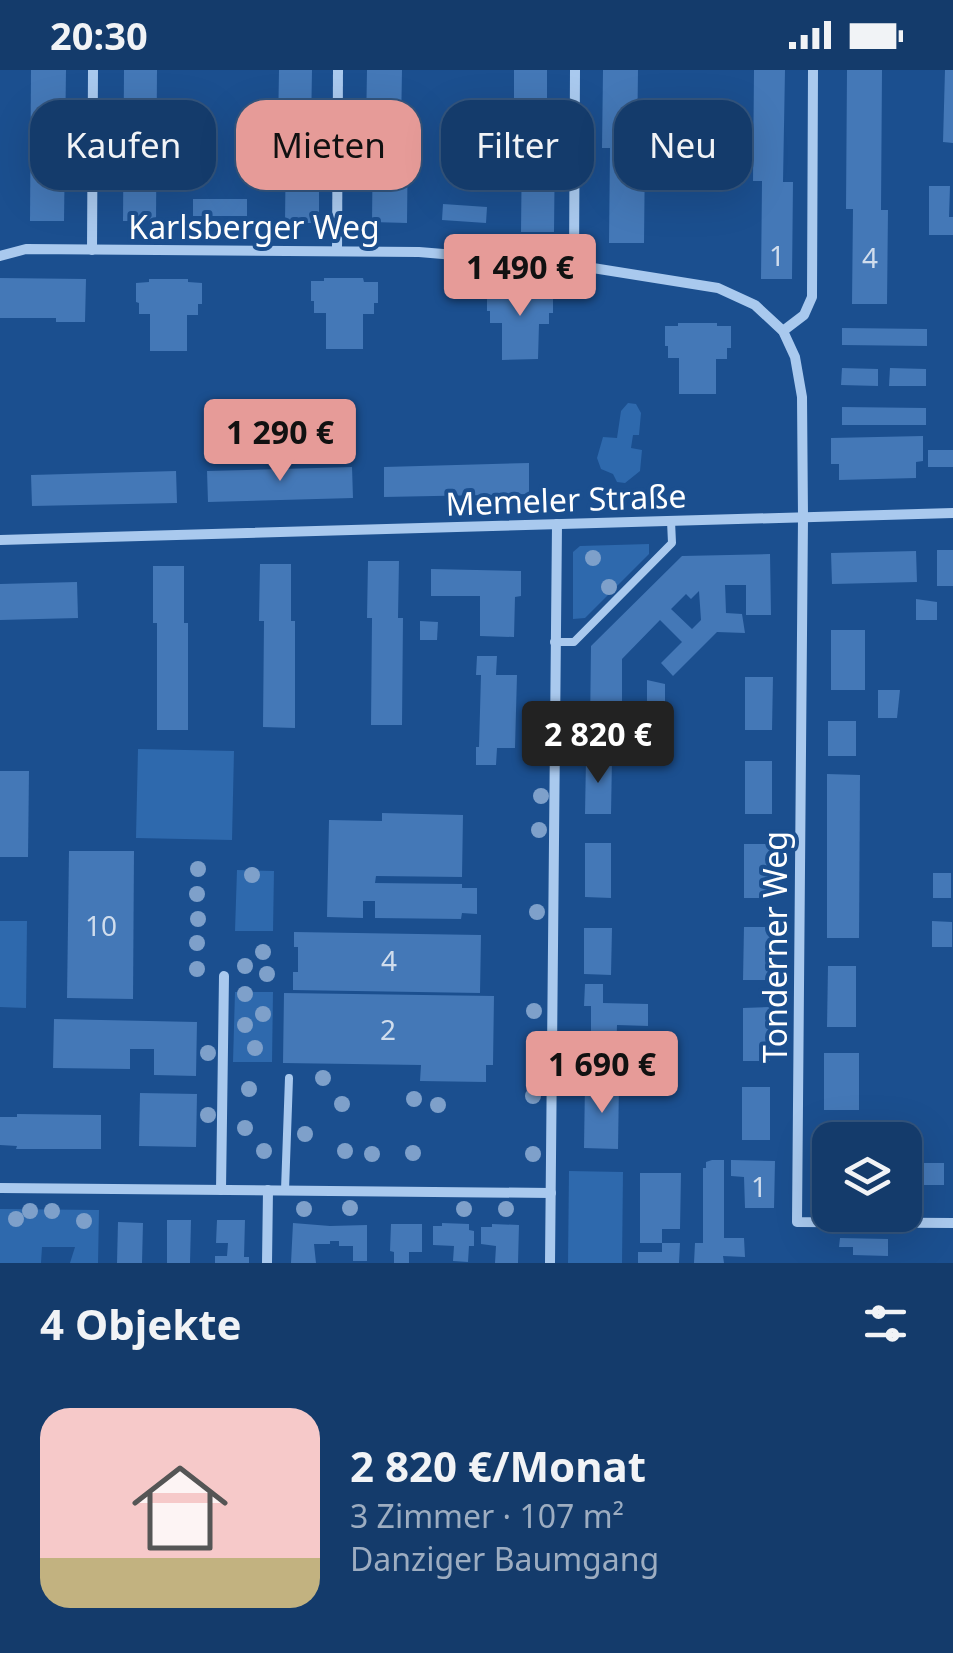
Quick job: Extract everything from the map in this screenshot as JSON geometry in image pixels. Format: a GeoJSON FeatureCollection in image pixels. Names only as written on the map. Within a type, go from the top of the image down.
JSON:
{"type":"FeatureCollection","features":[{"type":"Feature","properties":{"kind":"street"},"geometry":{"type":"LineString","coordinates":[[92,250],[94,70]]}},
{"type":"Feature","properties":{"kind":"street"},"geometry":{"type":"LineString","coordinates":[[336,252],[338,70]]}},
{"type":"Feature","properties":{"kind":"street"},"geometry":{"type":"LineString","coordinates":[[574,70],[574,265]]}},
{"type":"Feature","properties":{"kind":"street"},"geometry":{"type":"LineString","coordinates":[[803,517],[802,396],[795,357],[783,331],[804,315],[812,297],[813,70]]}},
{"type":"Feature","properties":{"kind":"street","name":"Karlsberger Weg"},"geometry":{"type":"LineString","coordinates":[[0,256],[26,249],[429,253],[574,265],[718,288],[754,305],[783,331]]}},
{"type":"Feature","properties":{"kind":"street","name":"Memeler Straße"},"geometry":{"type":"LineString","coordinates":[[0,540],[953,513]]}},
{"type":"Feature","properties":{"kind":"street","name":"Tonderner Weg"},"geometry":{"type":"LineString","coordinates":[[803,517],[797,1222],[953,1223]]}},
{"type":"Feature","properties":{"kind":"street"},"geometry":{"type":"LineString","coordinates":[[550,1263],[557,524]]}},
{"type":"Feature","properties":{"kind":"street"},"geometry":{"type":"LineString","coordinates":[[221,1190],[224,976]]}},
{"type":"Feature","properties":{"kind":"street"},"geometry":{"type":"LineString","coordinates":[[0,1188],[552,1193]]}},
{"type":"Feature","properties":{"kind":"street"},"geometry":{"type":"LineString","coordinates":[[267,1263],[268,1190]]}},
{"type":"Feature","properties":{"kind":"lane"},"geometry":{"type":"LineString","coordinates":[[554,642],[574,642],[672,543],[672,521]]}},
{"type":"Feature","properties":{"kind":"lane"},"geometry":{"type":"LineString","coordinates":[[285,1190],[289,1078]]}},
{"type":"Feature","properties":{"kind":"shaded area"},"geometry":{"type":"Polygon","coordinates":[[[628,403],[636,404],[641,413],[639,435],[633,435],[631,448],[642,450],[640,471],[625,483],[617,482],[613,474],[601,469],[597,458],[603,437],[617,438],[621,411],[628,403]]]}},
{"type":"Feature","properties":{"kind":"shaded area"},"geometry":{"type":"Polygon","coordinates":[[[649,544],[649,554],[585,618],[573,619],[573,552],[580,546],[649,544]]]}},
{"type":"Feature","properties":{"kind":"shaded area"},"geometry":{"type":"Polygon","coordinates":[[[138,749],[234,751],[232,840],[136,838],[138,749]]]}},
{"type":"Feature","properties":{"kind":"shaded area"},"geometry":{"type":"Polygon","coordinates":[[[237,870],[274,871],[273,931],[235,931],[237,870]]]}},
{"type":"Feature","properties":{"kind":"shaded area"},"geometry":{"type":"Polygon","coordinates":[[[0,921],[27,921],[26,1008],[0,1007],[0,921]]]}},
{"type":"Feature","properties":{"kind":"shaded area"},"geometry":{"type":"Polygon","coordinates":[[[235,992],[273,992],[272,1062],[233,1062],[235,992]]]}},
{"type":"Feature","properties":{"kind":"shaded area"},"geometry":{"type":"Polygon","coordinates":[[[569,1171],[623,1172],[622,1263],[568,1263],[569,1171]]]}},
{"type":"Feature","properties":{"kind":"shaded area"},"geometry":{"type":"Polygon","coordinates":[[[0,1209],[99,1210],[98,1263],[70,1263],[75,1247],[42,1247],[41,1263],[0,1263],[0,1209]]]}},
{"type":"Feature","properties":{"kind":"building"},"geometry":{"type":"Polygon","coordinates":[[[31,70],[66,70],[66,100],[31,100],[31,70]]]}},
{"type":"Feature","properties":{"kind":"building"},"geometry":{"type":"Polygon","coordinates":[[[124,70],[157,70],[157,100],[124,100],[124,70]]]}},
{"type":"Feature","properties":{"kind":"building"},"geometry":{"type":"Polygon","coordinates":[[[279,70],[312,70],[311,100],[278,100],[279,70]]]}},
{"type":"Feature","properties":{"kind":"building"},"geometry":{"type":"Polygon","coordinates":[[[367,70],[402,70],[401,100],[366,100],[367,70]]]}},
{"type":"Feature","properties":{"kind":"building"},"geometry":{"type":"Polygon","coordinates":[[[514,70],[547,70],[547,100],[514,100],[514,70]]]}},
{"type":"Feature","properties":{"kind":"building"},"geometry":{"type":"Polygon","coordinates":[[[603,70],[638,70],[638,100],[614,100],[614,190],[645,190],[644,243],[609,243],[610,148],[602,148],[603,70]]]}},
{"type":"Feature","properties":{"kind":"building"},"geometry":{"type":"Polygon","coordinates":[[[754,70],[785,70],[783,182],[793,182],[792,279],[761,279],[762,181],[753,181],[754,70]]]}},
{"type":"Feature","properties":{"kind":"building"},"geometry":{"type":"Polygon","coordinates":[[[847,70],[882,70],[881,210],[888,210],[887,304],[852,304],[853,209],[846,209],[847,70]]]}},
{"type":"Feature","properties":{"kind":"building"},"geometry":{"type":"Polygon","coordinates":[[[945,70],[953,70],[953,143],[943,142],[945,70]]]}},
{"type":"Feature","properties":{"kind":"building"},"geometry":{"type":"Polygon","coordinates":[[[929,186],[950,186],[953,235],[929,235],[929,186]]]}},
{"type":"Feature","properties":{"kind":"building"},"geometry":{"type":"Polygon","coordinates":[[[30,190],[64,190],[64,221],[30,221],[30,190]]]}},
{"type":"Feature","properties":{"kind":"building"},"geometry":{"type":"Polygon","coordinates":[[[123,190],[156,190],[156,221],[123,221],[123,190]]]}},
{"type":"Feature","properties":{"kind":"building"},"geometry":{"type":"Polygon","coordinates":[[[285,190],[319,190],[319,223],[285,223],[285,190]]]}},
{"type":"Feature","properties":{"kind":"building"},"geometry":{"type":"Polygon","coordinates":[[[372,190],[407,190],[407,223],[372,222],[372,190]]]}},
{"type":"Feature","properties":{"kind":"building"},"geometry":{"type":"Polygon","coordinates":[[[521,190],[554,190],[554,232],[521,232],[521,190]]]}},
{"type":"Feature","properties":{"kind":"building"},"geometry":{"type":"Polygon","coordinates":[[[193,199],[247,199],[247,216],[193,216],[193,199]]]}},
{"type":"Feature","properties":{"kind":"building"},"geometry":{"type":"Polygon","coordinates":[[[443,204],[487,207],[486,223],[442,220],[443,204]]]}},
{"type":"Feature","properties":{"kind":"building"},"geometry":{"type":"Polygon","coordinates":[[[0,278],[86,279],[85,322],[0,318],[0,278]]]}},
{"type":"Feature","properties":{"kind":"building"},"geometry":{"type":"Polygon","coordinates":[[[324,278],[378,282],[374,314],[363,314],[363,349],[326,349],[326,313],[314,313],[311,301],[311,281],[324,278]]]}},
{"type":"Feature","properties":{"kind":"building"},"geometry":{"type":"Polygon","coordinates":[[[149,279],[202,283],[198,315],[187,315],[187,351],[150,351],[150,314],[139,314],[136,302],[136,283],[149,279]]]}},
{"type":"Feature","properties":{"kind":"building"},"geometry":{"type":"Polygon","coordinates":[[[500,288],[553,292],[549,324],[539,324],[538,359],[502,360],[502,323],[490,323],[487,311],[487,291],[500,288]]]}},
{"type":"Feature","properties":{"kind":"building"},"geometry":{"type":"Polygon","coordinates":[[[665,326],[731,326],[727,359],[716,359],[716,394],[679,394],[679,358],[668,358],[665,346],[665,326]]]}},
{"type":"Feature","properties":{"kind":"building"},"geometry":{"type":"Polygon","coordinates":[[[842,328],[927,329],[927,346],[842,345],[842,328]]]}},
{"type":"Feature","properties":{"kind":"building"},"geometry":{"type":"Polygon","coordinates":[[[842,368],[878,369],[878,386],[841,385],[842,368]]]}},
{"type":"Feature","properties":{"kind":"building"},"geometry":{"type":"Polygon","coordinates":[[[890,368],[926,369],[926,386],[889,386],[890,368]]]}},
{"type":"Feature","properties":{"kind":"building"},"geometry":{"type":"Polygon","coordinates":[[[842,407],[926,408],[926,425],[842,425],[842,407]]]}},
{"type":"Feature","properties":{"kind":"building"},"geometry":{"type":"Polygon","coordinates":[[[923,436],[923,461],[916,462],[916,478],[839,480],[839,464],[831,464],[831,438],[923,436]]]}},
{"type":"Feature","properties":{"kind":"building"},"geometry":{"type":"Polygon","coordinates":[[[928,450],[953,450],[953,467],[928,467],[928,450]]]}},
{"type":"Feature","properties":{"kind":"building"},"geometry":{"type":"Polygon","coordinates":[[[529,463],[529,494],[384,497],[384,467],[529,463]]]}},
{"type":"Feature","properties":{"kind":"building"},"geometry":{"type":"Polygon","coordinates":[[[352,467],[353,498],[208,502],[207,471],[352,467]]]}},
{"type":"Feature","properties":{"kind":"building"},"geometry":{"type":"Polygon","coordinates":[[[176,471],[177,503],[32,506],[31,475],[176,471]]]}},
{"type":"Feature","properties":{"kind":"building"},"geometry":{"type":"Polygon","coordinates":[[[937,550],[953,550],[953,586],[937,586],[937,550]]]}},
{"type":"Feature","properties":{"kind":"building"},"geometry":{"type":"Polygon","coordinates":[[[916,551],[917,582],[832,584],[831,553],[916,551]]]}},
{"type":"Feature","properties":{"kind":"building"},"geometry":{"type":"Polygon","coordinates":[[[770,554],[771,615],[746,615],[746,585],[725,585],[726,613],[742,614],[745,633],[717,632],[673,676],[661,663],[682,642],[660,620],[622,659],[622,704],[647,705],[647,680],[665,684],[665,710],[654,710],[654,729],[590,728],[591,646],[682,556],[770,554]],[[699,591],[691,599],[686,594],[671,609],[692,629],[701,620],[699,591]]]}},
{"type":"Feature","properties":{"kind":"building"},"geometry":{"type":"Polygon","coordinates":[[[368,561],[399,561],[402,725],[371,725],[368,561]]]}},
{"type":"Feature","properties":{"kind":"building"},"geometry":{"type":"Polygon","coordinates":[[[260,564],[291,564],[295,728],[263,727],[260,564]]]}},
{"type":"Feature","properties":{"kind":"building"},"geometry":{"type":"Polygon","coordinates":[[[153,566],[184,566],[188,730],[157,730],[153,566]]]}},
{"type":"Feature","properties":{"kind":"building"},"geometry":{"type":"Polygon","coordinates":[[[431,569],[521,571],[521,596],[515,597],[514,637],[480,636],[480,596],[431,596],[431,569]]]}},
{"type":"Feature","properties":{"kind":"building"},"geometry":{"type":"Polygon","coordinates":[[[77,582],[78,618],[0,620],[0,584],[77,582]]]}},
{"type":"Feature","properties":{"kind":"building"},"geometry":{"type":"Polygon","coordinates":[[[916,599],[937,602],[937,620],[916,620],[916,599]]]}},
{"type":"Feature","properties":{"kind":"building"},"geometry":{"type":"Polygon","coordinates":[[[420,621],[438,622],[437,640],[420,640],[420,621]]]}},
{"type":"Feature","properties":{"kind":"building"},"geometry":{"type":"Polygon","coordinates":[[[831,630],[865,630],[865,690],[831,690],[831,630]]]}},
{"type":"Feature","properties":{"kind":"building"},"geometry":{"type":"Polygon","coordinates":[[[477,656],[497,656],[496,675],[517,675],[515,748],[497,748],[496,765],[476,765],[481,675],[476,675],[477,656]]]}},
{"type":"Feature","properties":{"kind":"building"},"geometry":{"type":"Polygon","coordinates":[[[745,677],[773,677],[772,730],[745,730],[745,677]]]}},
{"type":"Feature","properties":{"kind":"building"},"geometry":{"type":"Polygon","coordinates":[[[878,690],[900,690],[897,718],[878,718],[878,690]]]}},
{"type":"Feature","properties":{"kind":"building"},"geometry":{"type":"Polygon","coordinates":[[[828,721],[856,721],[856,756],[828,756],[828,721]]]}},
{"type":"Feature","properties":{"kind":"building"},"geometry":{"type":"Polygon","coordinates":[[[586,759],[612,759],[611,814],[585,814],[586,759]]]}},
{"type":"Feature","properties":{"kind":"building"},"geometry":{"type":"Polygon","coordinates":[[[745,761],[772,761],[772,814],[745,814],[745,761]]]}},
{"type":"Feature","properties":{"kind":"building"},"geometry":{"type":"Polygon","coordinates":[[[0,771],[29,771],[28,857],[0,857],[0,771]]]}},
{"type":"Feature","properties":{"kind":"building"},"geometry":{"type":"Polygon","coordinates":[[[827,774],[860,775],[859,938],[827,938],[827,774]]]}},
{"type":"Feature","properties":{"kind":"building"},"geometry":{"type":"Polygon","coordinates":[[[382,813],[463,815],[462,877],[376,876],[375,883],[462,884],[462,888],[477,888],[477,914],[462,913],[461,919],[375,918],[375,901],[363,901],[363,918],[327,917],[329,820],[382,821],[382,813]]]}},
{"type":"Feature","properties":{"kind":"building"},"geometry":{"type":"Polygon","coordinates":[[[585,843],[611,843],[611,898],[585,897],[585,843]]]}},
{"type":"Feature","properties":{"kind":"building"},"geometry":{"type":"Polygon","coordinates":[[[744,844],[772,844],[772,898],[744,898],[744,844]]]}},
{"type":"Feature","properties":{"kind":"building"},"geometry":{"type":"Polygon","coordinates":[[[69,851],[134,851],[133,999],[67,998],[69,851]]]}},
{"type":"Feature","properties":{"kind":"building"},"geometry":{"type":"Polygon","coordinates":[[[933,873],[951,873],[951,898],[933,898],[933,873]]]}},
{"type":"Feature","properties":{"kind":"building"},"geometry":{"type":"Polygon","coordinates":[[[932,921],[952,922],[952,947],[932,947],[932,921]]]}},
{"type":"Feature","properties":{"kind":"building"},"geometry":{"type":"Polygon","coordinates":[[[744,927],[771,927],[771,980],[743,980],[744,927]]]}},
{"type":"Feature","properties":{"kind":"building"},"geometry":{"type":"Polygon","coordinates":[[[584,928],[612,928],[611,975],[584,974],[584,928]]]}},
{"type":"Feature","properties":{"kind":"building"},"geometry":{"type":"Polygon","coordinates":[[[294,932],[481,935],[480,993],[293,990],[293,972],[298,972],[294,932]]]}},
{"type":"Feature","properties":{"kind":"building"},"geometry":{"type":"Polygon","coordinates":[[[828,966],[856,966],[856,1027],[827,1027],[828,966]]]}},
{"type":"Feature","properties":{"kind":"building"},"geometry":{"type":"Polygon","coordinates":[[[585,984],[603,984],[603,1003],[648,1004],[648,1026],[617,1025],[616,1059],[630,1059],[629,1072],[604,1071],[604,1059],[591,1059],[591,1006],[584,1006],[585,984]]]}},
{"type":"Feature","properties":{"kind":"building"},"geometry":{"type":"Polygon","coordinates":[[[284,993],[494,996],[493,1065],[486,1065],[486,1082],[420,1081],[421,1065],[283,1063],[284,993]]]}},
{"type":"Feature","properties":{"kind":"building"},"geometry":{"type":"Polygon","coordinates":[[[770,1007],[770,1061],[743,1061],[743,1008],[770,1007]]]}},
{"type":"Feature","properties":{"kind":"building"},"geometry":{"type":"Polygon","coordinates":[[[54,1019],[197,1022],[196,1076],[154,1075],[154,1049],[130,1049],[130,1069],[53,1068],[54,1019]]]}},
{"type":"Feature","properties":{"kind":"building"},"geometry":{"type":"Polygon","coordinates":[[[824,1053],[859,1053],[859,1110],[824,1110],[824,1053]]]}},
{"type":"Feature","properties":{"kind":"building"},"geometry":{"type":"Polygon","coordinates":[[[585,1083],[619,1083],[618,1149],[584,1148],[585,1083]]]}},
{"type":"Feature","properties":{"kind":"building"},"geometry":{"type":"Polygon","coordinates":[[[742,1087],[770,1087],[770,1140],[742,1140],[742,1087]]]}},
{"type":"Feature","properties":{"kind":"building"},"geometry":{"type":"Polygon","coordinates":[[[140,1093],[197,1094],[196,1147],[139,1146],[140,1093]]]}},
{"type":"Feature","properties":{"kind":"building"},"geometry":{"type":"Polygon","coordinates":[[[101,1115],[101,1149],[16,1149],[17,1146],[0,1145],[0,1117],[101,1115]]]}},
{"type":"Feature","properties":{"kind":"building"},"geometry":{"type":"Polygon","coordinates":[[[712,1160],[724,1160],[724,1238],[744,1238],[745,1257],[723,1256],[724,1263],[694,1263],[695,1243],[703,1243],[703,1168],[712,1160]]]}},
{"type":"Feature","properties":{"kind":"building"},"geometry":{"type":"Polygon","coordinates":[[[731,1160],[775,1161],[774,1208],[745,1208],[744,1177],[731,1176],[731,1160]]]}},
{"type":"Feature","properties":{"kind":"building"},"geometry":{"type":"Polygon","coordinates":[[[922,1163],[944,1163],[944,1185],[922,1185],[922,1163]]]}},
{"type":"Feature","properties":{"kind":"building"},"geometry":{"type":"Polygon","coordinates":[[[640,1173],[681,1173],[680,1229],[662,1229],[662,1243],[640,1243],[640,1173]]]}},
{"type":"Feature","properties":{"kind":"building"},"geometry":{"type":"Polygon","coordinates":[[[167,1220],[191,1220],[190,1263],[167,1263],[167,1220]]]}},
{"type":"Feature","properties":{"kind":"building"},"geometry":{"type":"Polygon","coordinates":[[[217,1220],[245,1220],[244,1257],[249,1257],[249,1263],[215,1263],[215,1256],[227,1256],[228,1243],[216,1243],[217,1220]]]}},
{"type":"Feature","properties":{"kind":"building"},"geometry":{"type":"Polygon","coordinates":[[[118,1222],[143,1223],[142,1263],[117,1263],[118,1222]]]}},
{"type":"Feature","properties":{"kind":"building"},"geometry":{"type":"Polygon","coordinates":[[[293,1223],[367,1225],[367,1261],[353,1261],[353,1246],[330,1241],[314,1244],[316,1263],[291,1263],[293,1223]]]}},
{"type":"Feature","properties":{"kind":"building"},"geometry":{"type":"Polygon","coordinates":[[[391,1224],[422,1224],[422,1252],[409,1252],[409,1263],[394,1263],[394,1252],[390,1251],[391,1224]]]}},
{"type":"Feature","properties":{"kind":"building"},"geometry":{"type":"Polygon","coordinates":[[[469,1224],[469,1230],[474,1231],[468,1262],[453,1261],[454,1246],[433,1245],[433,1226],[469,1224]]]}},
{"type":"Feature","properties":{"kind":"building"},"geometry":{"type":"Polygon","coordinates":[[[519,1225],[518,1263],[495,1263],[496,1246],[481,1244],[481,1227],[519,1225]]]}},
{"type":"Feature","properties":{"kind":"building"},"geometry":{"type":"Polygon","coordinates":[[[840,1238],[888,1239],[888,1256],[853,1255],[853,1247],[839,1247],[840,1238]]]}},
{"type":"Feature","properties":{"kind":"building"},"geometry":{"type":"Polygon","coordinates":[[[662,1243],[680,1243],[679,1263],[638,1263],[638,1252],[662,1252],[662,1243]]]}}]}
